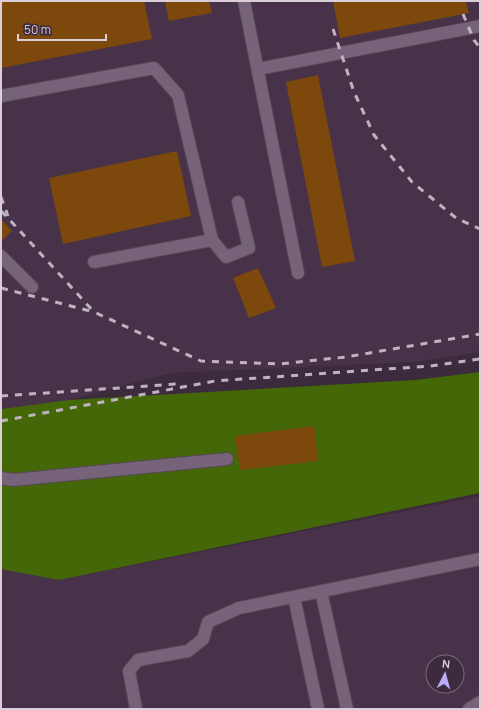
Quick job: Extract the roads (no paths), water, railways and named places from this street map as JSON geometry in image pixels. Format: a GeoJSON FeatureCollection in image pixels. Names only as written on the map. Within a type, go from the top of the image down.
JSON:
{"type":"FeatureCollection","features":[{"type":"Feature","properties":{"kind":"lane"},"geometry":{"type":"LineString","coordinates":[[244,1],[298,273]]}},
{"type":"Feature","properties":{"kind":"lane"},"geometry":{"type":"LineString","coordinates":[[258,69],[480,26]]}},
{"type":"Feature","properties":{"kind":"lane"},"geometry":{"type":"LineString","coordinates":[[1,96],[154,68],[178,95],[212,240],[226,257],[249,248],[238,202]]}},
{"type":"Feature","properties":{"kind":"lane"},"geometry":{"type":"LineString","coordinates":[[94,262],[212,240]]}},
{"type":"Feature","properties":{"kind":"lane"},"geometry":{"type":"LineString","coordinates":[[1,256],[32,287]]}},
{"type":"Feature","properties":{"kind":"lane"},"geometry":{"type":"LineString","coordinates":[[1,478],[13,480],[227,459]]}},
{"type":"Feature","properties":{"kind":"lane"},"geometry":{"type":"LineString","coordinates":[[136,709],[129,671],[138,660],[188,651],[203,639],[208,622],[239,608],[480,559]]}},
{"type":"Feature","properties":{"kind":"lane"},"geometry":{"type":"LineString","coordinates":[[321,591],[347,709]]}},
{"type":"Feature","properties":{"kind":"lane"},"geometry":{"type":"LineString","coordinates":[[294,597],[318,709]]}},
{"type":"Feature","properties":{"kind":"lane"},"geometry":{"type":"LineString","coordinates":[[469,709],[480,702]]}},
{"type":"Feature","properties":{"kind":"railway"},"geometry":{"type":"LineString","coordinates":[[463,14],[474,40],[480,48]]}},
{"type":"Feature","properties":{"kind":"railway"},"geometry":{"type":"LineString","coordinates":[[333,29],[354,92],[374,135],[412,182],[456,218],[480,229]]}},
{"type":"Feature","properties":{"kind":"railway"},"geometry":{"type":"LineString","coordinates":[[1,197],[8,216]]}},
{"type":"Feature","properties":{"kind":"railway"},"geometry":{"type":"LineString","coordinates":[[1,211],[94,312],[201,361],[279,364],[346,357],[480,334]]}},
{"type":"Feature","properties":{"kind":"railway"},"geometry":{"type":"LineString","coordinates":[[1,288],[94,312]]}},
{"type":"Feature","properties":{"kind":"railway"},"geometry":{"type":"LineString","coordinates":[[1,421],[215,381],[430,366],[480,359]]}},
{"type":"Feature","properties":{"kind":"railway"},"geometry":{"type":"LineString","coordinates":[[1,396],[177,384]]}}]}
